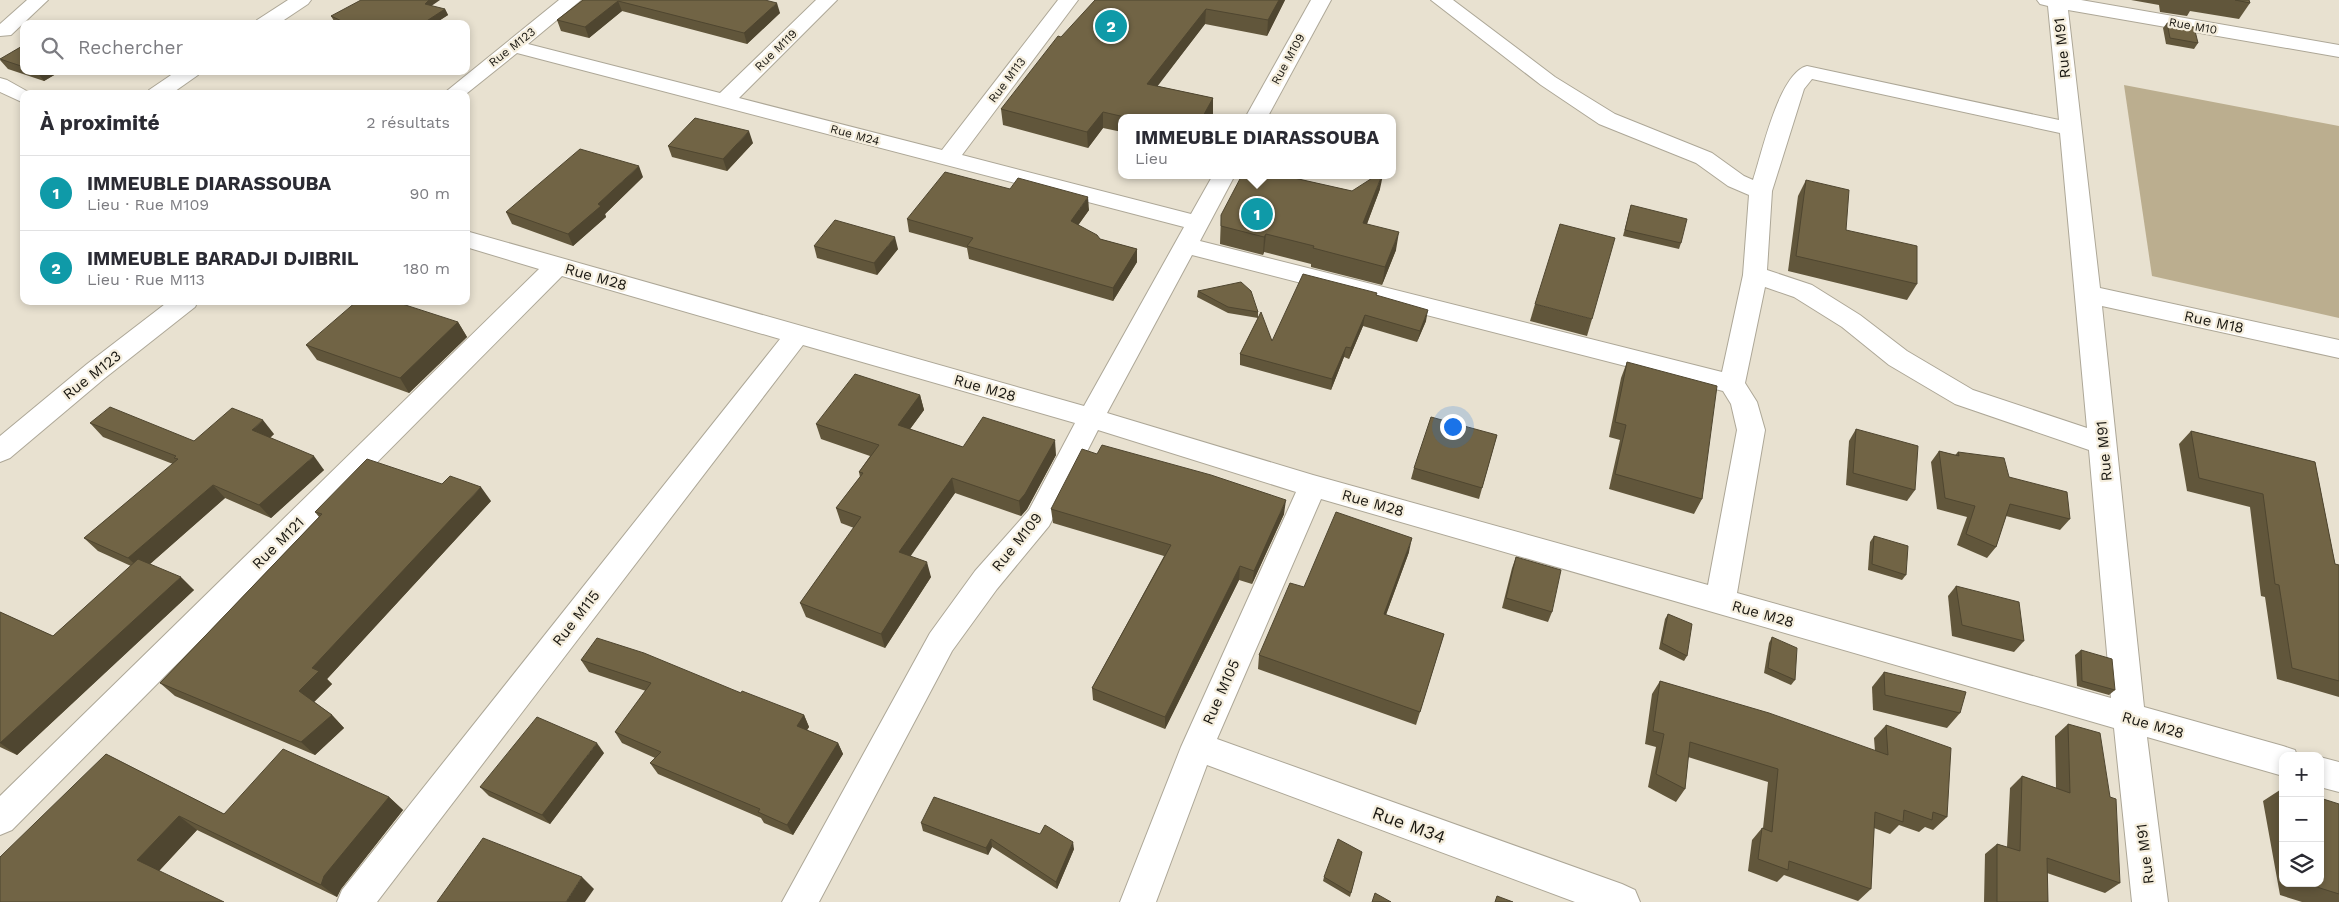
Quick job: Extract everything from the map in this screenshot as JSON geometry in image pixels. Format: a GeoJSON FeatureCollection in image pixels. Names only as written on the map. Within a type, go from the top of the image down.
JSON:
{"type":"FeatureCollection","features":[{"type":"Feature","properties":{"kind":"street"},"geometry":{"type":"LineString","coordinates":[[1,33],[38,0]]}},
{"type":"Feature","properties":{"kind":"street"},"geometry":{"type":"LineString","coordinates":[[270,20],[301,0]]}},
{"type":"Feature","properties":{"kind":"street","name":"Rue M123"},"geometry":{"type":"LineString","coordinates":[[458,90],[571,0]]}},
{"type":"Feature","properties":{"kind":"street","name":"Rue M119"},"geometry":{"type":"LineString","coordinates":[[724,101],[827,0]]}},
{"type":"Feature","properties":{"kind":"street","name":"Rue M113"},"geometry":{"type":"LineString","coordinates":[[947,159],[1068,0]]}},
{"type":"Feature","properties":{"kind":"street","name":"Rue M109"},"geometry":{"type":"LineString","coordinates":[[1258,114],[1321,0]]}},
{"type":"Feature","properties":{"kind":"street"},"geometry":{"type":"LineString","coordinates":[[1441,0],[1548,81],[1607,119],[1704,158],[1736,181],[1761,191]]}},
{"type":"Feature","properties":{"kind":"street","name":"Rue M10"},"geometry":{"type":"LineString","coordinates":[[2054,1],[2339,52]]}},
{"type":"Feature","properties":{"kind":"street","name":"Rue M91"},"geometry":{"type":"LineString","coordinates":[[2054,1],[2071,129],[2129,718],[2150,902]]}},
{"type":"Feature","properties":{"kind":"street","name":"Rue M24"},"geometry":{"type":"LineString","coordinates":[[513,46],[947,159],[1191,234],[1732,384]]}},
{"type":"Feature","properties":{"kind":"street"},"geometry":{"type":"LineString","coordinates":[[1720,602],[1751,430],[1744,402],[1732,384],[1755,275],[1761,191],[1794,88],[1807,72],[2071,129]]}},
{"type":"Feature","properties":{"kind":"street"},"geometry":{"type":"LineString","coordinates":[[162,90],[185,75]]}},
{"type":"Feature","properties":{"kind":"street"},"geometry":{"type":"LineString","coordinates":[[0,84],[20,95]]}},
{"type":"Feature","properties":{"kind":"street","name":"Rue M109"},"geometry":{"type":"LineString","coordinates":[[800,902],[941,642],[986,580],[1039,518],[1091,418],[1222,179]]}},
{"type":"Feature","properties":{"kind":"street","name":"Rue M28"},"geometry":{"type":"LineString","coordinates":[[470,239],[557,266],[1091,418],[1313,486],[2279,761]]}},
{"type":"Feature","properties":{"kind":"street","name":"Rue M121"},"geometry":{"type":"LineString","coordinates":[[0,819],[557,266]]}},
{"type":"Feature","properties":{"kind":"street"},"geometry":{"type":"LineString","coordinates":[[1755,275],[1803,291],[1851,321],[1898,358],[1964,398],[2103,444]]}},
{"type":"Feature","properties":{"kind":"street","name":"Rue M18"},"geometry":{"type":"LineString","coordinates":[[2088,294],[2339,350]]}},
{"type":"Feature","properties":{"kind":"street","name":"Rue M123"},"geometry":{"type":"LineString","coordinates":[[0,451],[96,371],[181,305]]}},
{"type":"Feature","properties":{"kind":"street","name":"Rue M115"},"geometry":{"type":"LineString","coordinates":[[355,902],[798,335]]}},
{"type":"Feature","properties":{"kind":"street","name":"Rue M105"},"geometry":{"type":"LineString","coordinates":[[1138,902],[1197,747],[1313,486]]}},
{"type":"Feature","properties":{"kind":"street","name":"Rue M34"},"geometry":{"type":"LineString","coordinates":[[1197,747],[1622,902]]}},
{"type":"Feature","properties":{"kind":"street"},"geometry":{"type":"LineString","coordinates":[[2324,773],[2339,777]]}},
{"type":"Feature","properties":{"kind":"shaded area"},"geometry":{"type":"Polygon","coordinates":[[[2124,85],[2339,126],[2339,318],[2152,276],[2124,85]]]}},
{"type":"Feature","properties":{"kind":"building"},"geometry":{"type":"Polygon","coordinates":[[[361,0],[429,0],[425,4],[445,9],[428,20],[340,20],[331,16],[361,0]]]}},
{"type":"Feature","properties":{"kind":"building"},"geometry":{"type":"Polygon","coordinates":[[[583,0],[765,0],[777,3],[744,33],[618,1],[585,27],[557,20],[583,0]]]}},
{"type":"Feature","properties":{"kind":"building"},"geometry":{"type":"Polygon","coordinates":[[[1095,0],[1279,0],[1268,20],[1206,9],[1147,84],[1213,98],[1204,114],[1118,115],[1103,112],[1087,132],[1001,109],[1058,36],[1061,37],[1095,0]]]}},
{"type":"Feature","properties":{"kind":"building"},"geometry":{"type":"Polygon","coordinates":[[[2235,0],[2249,0],[2250,3],[2235,0]]]}},
{"type":"Feature","properties":{"kind":"building"},"geometry":{"type":"Polygon","coordinates":[[[2167,23],[2194,27],[2198,43],[2170,38],[2167,23]]]}},
{"type":"Feature","properties":{"kind":"building"},"geometry":{"type":"Polygon","coordinates":[[[20,47],[20,66],[0,59],[20,47]]]}},
{"type":"Feature","properties":{"kind":"building"},"geometry":{"type":"Polygon","coordinates":[[[695,118],[749,131],[723,159],[668,146],[695,118]]]}},
{"type":"Feature","properties":{"kind":"building"},"geometry":{"type":"Polygon","coordinates":[[[580,149],[639,166],[598,204],[601,206],[568,234],[506,212],[580,149]]]}},
{"type":"Feature","properties":{"kind":"building"},"geometry":{"type":"Polygon","coordinates":[[[945,172],[1010,189],[1018,178],[1088,197],[1071,221],[1097,235],[1100,239],[1137,249],[1113,288],[967,246],[973,238],[907,219],[945,172]]]}},
{"type":"Feature","properties":{"kind":"building"},"geometry":{"type":"Polygon","coordinates":[[[1240,179],[1298,179],[1352,191],[1371,179],[1380,179],[1363,223],[1399,232],[1385,267],[1266,234],[1264,237],[1221,226],[1221,215],[1240,179]]]}},
{"type":"Feature","properties":{"kind":"building"},"geometry":{"type":"Polygon","coordinates":[[[1806,180],[1849,190],[1846,230],[1917,246],[1917,284],[1796,256],[1806,180]]]}},
{"type":"Feature","properties":{"kind":"building"},"geometry":{"type":"Polygon","coordinates":[[[1631,205],[1687,219],[1681,243],[1625,230],[1631,205]]]}},
{"type":"Feature","properties":{"kind":"building"},"geometry":{"type":"Polygon","coordinates":[[[835,220],[895,237],[874,263],[814,246],[835,220]]]}},
{"type":"Feature","properties":{"kind":"building"},"geometry":{"type":"Polygon","coordinates":[[[1560,224],[1615,238],[1592,319],[1535,304],[1560,224]]]}},
{"type":"Feature","properties":{"kind":"building"},"geometry":{"type":"Polygon","coordinates":[[[1303,274],[1377,293],[1376,295],[1428,310],[1420,331],[1365,315],[1351,348],[1346,347],[1332,379],[1240,354],[1261,312],[1272,341],[1303,274]]]}},
{"type":"Feature","properties":{"kind":"building"},"geometry":{"type":"Polygon","coordinates":[[[1241,282],[1251,291],[1258,312],[1228,307],[1198,291],[1241,282]]]}},
{"type":"Feature","properties":{"kind":"building"},"geometry":{"type":"Polygon","coordinates":[[[352,305],[405,305],[458,322],[400,378],[306,345],[352,305]]]}},
{"type":"Feature","properties":{"kind":"building"},"geometry":{"type":"Polygon","coordinates":[[[1627,362],[1717,386],[1702,499],[1615,474],[1626,425],[1615,422],[1627,362]]]}},
{"type":"Feature","properties":{"kind":"building"},"geometry":{"type":"Polygon","coordinates":[[[855,374],[920,395],[898,425],[963,447],[983,417],[1055,440],[1025,494],[1019,501],[952,478],[899,552],[927,562],[881,634],[800,603],[861,517],[836,508],[863,473],[859,472],[879,445],[816,424],[855,374]]]}},
{"type":"Feature","properties":{"kind":"building"},"geometry":{"type":"Polygon","coordinates":[[[110,407],[194,441],[232,408],[263,420],[252,430],[314,456],[259,505],[213,485],[128,558],[84,538],[178,459],[174,458],[176,456],[90,423],[110,407]]]}},
{"type":"Feature","properties":{"kind":"building"},"geometry":{"type":"Polygon","coordinates":[[[1431,417],[1497,435],[1482,488],[1414,468],[1431,417]]]}},
{"type":"Feature","properties":{"kind":"building"},"geometry":{"type":"Polygon","coordinates":[[[1856,429],[1918,446],[1915,490],[1853,473],[1856,429]]]}},
{"type":"Feature","properties":{"kind":"building"},"geometry":{"type":"Polygon","coordinates":[[[2191,431],[2315,462],[2335,564],[2339,565],[2339,681],[2292,668],[2279,585],[2275,584],[2263,494],[2199,478],[2191,431]]]}},
{"type":"Feature","properties":{"kind":"building"},"geometry":{"type":"Polygon","coordinates":[[[1102,445],[1211,475],[1286,500],[1254,571],[1240,566],[1165,717],[1092,688],[1171,545],[1051,509],[1082,449],[1097,454],[1102,445]]]}},
{"type":"Feature","properties":{"kind":"building"},"geometry":{"type":"Polygon","coordinates":[[[1939,451],[1959,456],[1958,452],[2004,458],[2009,477],[2067,492],[2070,519],[2010,504],[1996,547],[1966,534],[1975,506],[1945,498],[1939,451]]]}},
{"type":"Feature","properties":{"kind":"building"},"geometry":{"type":"Polygon","coordinates":[[[367,459],[442,484],[450,476],[481,487],[312,668],[319,671],[299,691],[332,715],[301,742],[160,683],[322,514],[315,512],[367,459]]]}},
{"type":"Feature","properties":{"kind":"building"},"geometry":{"type":"Polygon","coordinates":[[[1336,512],[1412,538],[1384,614],[1444,634],[1420,712],[1259,655],[1290,583],[1304,587],[1336,512]]]}},
{"type":"Feature","properties":{"kind":"building"},"geometry":{"type":"Polygon","coordinates":[[[1874,536],[1908,546],[1906,575],[1872,564],[1874,536]]]}},
{"type":"Feature","properties":{"kind":"building"},"geometry":{"type":"Polygon","coordinates":[[[1516,557],[1561,570],[1552,612],[1506,598],[1516,557]]]}},
{"type":"Feature","properties":{"kind":"building"},"geometry":{"type":"Polygon","coordinates":[[[138,559],[181,577],[0,743],[0,612],[53,636],[138,559]]]}},
{"type":"Feature","properties":{"kind":"building"},"geometry":{"type":"Polygon","coordinates":[[[1956,586],[2019,602],[2024,641],[1962,625],[1956,586]]]}},
{"type":"Feature","properties":{"kind":"building"},"geometry":{"type":"Polygon","coordinates":[[[1668,614],[1692,624],[1687,656],[1662,643],[1668,614]]]}},
{"type":"Feature","properties":{"kind":"building"},"geometry":{"type":"Polygon","coordinates":[[[1772,637],[1797,648],[1795,680],[1768,668],[1772,637]]]}},
{"type":"Feature","properties":{"kind":"building"},"geometry":{"type":"Polygon","coordinates":[[[597,638],[644,653],[741,693],[742,691],[804,715],[797,726],[838,743],[787,825],[758,812],[760,809],[650,763],[661,752],[615,732],[651,683],[581,660],[597,638]]]}},
{"type":"Feature","properties":{"kind":"building"},"geometry":{"type":"Polygon","coordinates":[[[2081,650],[2112,659],[2115,690],[2082,681],[2081,650]]]}},
{"type":"Feature","properties":{"kind":"building"},"geometry":{"type":"Polygon","coordinates":[[[1884,672],[1966,692],[1960,713],[1885,695],[1884,672]]]}},
{"type":"Feature","properties":{"kind":"building"},"geometry":{"type":"Polygon","coordinates":[[[1660,681],[1769,713],[1888,755],[1886,725],[1951,748],[1947,817],[1933,812],[1932,820],[1904,810],[1903,822],[1875,812],[1871,889],[1789,861],[1788,870],[1758,859],[1762,828],[1772,832],[1778,769],[1690,742],[1685,789],[1656,774],[1664,734],[1653,731],[1660,681]]]}},
{"type":"Feature","properties":{"kind":"building"},"geometry":{"type":"Polygon","coordinates":[[[537,717],[597,743],[542,815],[480,787],[537,717]]]}},
{"type":"Feature","properties":{"kind":"building"},"geometry":{"type":"Polygon","coordinates":[[[2068,724],[2100,733],[2110,797],[2116,799],[2120,883],[2047,858],[2048,902],[1997,902],[1997,844],[2020,851],[2022,776],[2070,793],[2068,724]]]}},
{"type":"Feature","properties":{"kind":"building"},"geometry":{"type":"Polygon","coordinates":[[[283,749],[389,797],[324,876],[321,885],[179,816],[137,860],[224,902],[0,902],[0,857],[106,754],[224,814],[283,749]]]}},
{"type":"Feature","properties":{"kind":"building"},"geometry":{"type":"Polygon","coordinates":[[[934,797],[1040,834],[1045,825],[1073,842],[1056,882],[991,839],[986,848],[921,823],[934,797]]]}},
{"type":"Feature","properties":{"kind":"building"},"geometry":{"type":"Polygon","coordinates":[[[2324,799],[2339,804],[2339,894],[2317,887],[2324,887],[2324,799]]]}},
{"type":"Feature","properties":{"kind":"building"},"geometry":{"type":"Polygon","coordinates":[[[483,838],[582,877],[566,902],[437,902],[483,838]]]}},
{"type":"Feature","properties":{"kind":"building"},"geometry":{"type":"Polygon","coordinates":[[[1338,839],[1362,852],[1351,893],[1324,877],[1338,839]]]}},
{"type":"Feature","properties":{"kind":"building"},"geometry":{"type":"Polygon","coordinates":[[[1375,893],[1391,902],[1372,902],[1375,893]]]}},
{"type":"Feature","properties":{"kind":"building"},"geometry":{"type":"Polygon","coordinates":[[[1497,896],[1513,902],[1495,902],[1497,896]]]}},
{"type":"Feature","properties":{"kind":"place","name":"IMMEUBLE BARADJI DJIBRIL"},"geometry":{"type":"Point","coordinates":[1111,26]}},
{"type":"Feature","properties":{"kind":"place","name":"IMMEUBLE DIARASSOUBA"},"geometry":{"type":"Point","coordinates":[1257,214]}}]}
